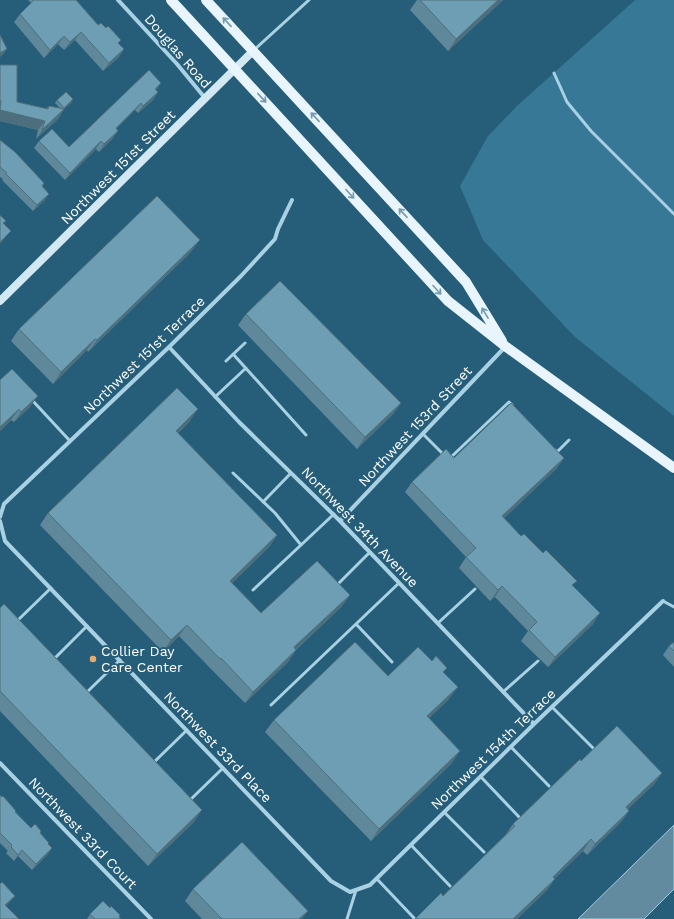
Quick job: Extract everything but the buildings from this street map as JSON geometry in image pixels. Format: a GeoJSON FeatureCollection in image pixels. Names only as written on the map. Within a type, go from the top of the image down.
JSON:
{"type":"FeatureCollection","features":[{"type":"Feature","properties":{"kind":"main road"},"geometry":{"type":"LineString","coordinates":[[171,0],[448,301],[505,346],[674,468]]}},
{"type":"Feature","properties":{"kind":"main road"},"geometry":{"type":"LineString","coordinates":[[206,0],[466,282],[505,346]]}},
{"type":"Feature","properties":{"kind":"street","name":"Douglas Road"},"geometry":{"type":"LineString","coordinates":[[118,0],[206,98]]}},
{"type":"Feature","properties":{"kind":"street","name":"Northwest 151st Street"},"geometry":{"type":"LineString","coordinates":[[0,301],[253,51]]}},
{"type":"Feature","properties":{"kind":"street","name":"Northwest 151st Terrace"},"geometry":{"type":"LineString","coordinates":[[0,517],[4,504],[170,347],[241,276],[275,239],[278,229],[292,200]]}},
{"type":"Feature","properties":{"kind":"street","name":"Northwest 153rd Street"},"geometry":{"type":"LineString","coordinates":[[340,521],[505,346]]}},
{"type":"Feature","properties":{"kind":"street","name":"Northwest 34th Avenue"},"geometry":{"type":"LineString","coordinates":[[170,347],[239,422],[334,514],[534,724]]}},
{"type":"Feature","properties":{"kind":"street"},"geometry":{"type":"LineString","coordinates":[[0,521],[1,526]]}},
{"type":"Feature","properties":{"kind":"street","name":"Northwest 33rd Place"},"geometry":{"type":"LineString","coordinates":[[1,526],[5,541],[331,881],[350,892],[356,890]]}},
{"type":"Feature","properties":{"kind":"street","name":"Northwest 154th Terrace"},"geometry":{"type":"LineString","coordinates":[[356,890],[370,885],[377,879],[534,724],[663,601]]}},
{"type":"Feature","properties":{"kind":"street","name":"Northwest 33rd Court"},"geometry":{"type":"LineString","coordinates":[[0,763],[150,919]]}},
{"type":"Feature","properties":{"kind":"lane"},"geometry":{"type":"LineString","coordinates":[[253,51],[309,0]]}},
{"type":"Feature","properties":{"kind":"lane"},"geometry":{"type":"LineString","coordinates":[[554,73],[567,102],[591,131],[674,214]]}},
{"type":"Feature","properties":{"kind":"lane"},"geometry":{"type":"LineString","coordinates":[[226,360],[245,344]]}},
{"type":"Feature","properties":{"kind":"lane"},"geometry":{"type":"LineString","coordinates":[[233,354],[306,435]]}},
{"type":"Feature","properties":{"kind":"lane"},"geometry":{"type":"LineString","coordinates":[[215,396],[246,368]]}},
{"type":"Feature","properties":{"kind":"lane"},"geometry":{"type":"LineString","coordinates":[[28,397],[70,441]]}},
{"type":"Feature","properties":{"kind":"lane"},"geometry":{"type":"LineString","coordinates":[[423,434],[448,460],[509,402],[515,408]]}},
{"type":"Feature","properties":{"kind":"lane"},"geometry":{"type":"LineString","coordinates":[[551,446],[557,452],[569,440]]}},
{"type":"Feature","properties":{"kind":"lane"},"geometry":{"type":"LineString","coordinates":[[263,502],[291,473]]}},
{"type":"Feature","properties":{"kind":"lane"},"geometry":{"type":"LineString","coordinates":[[233,474],[275,513],[301,545]]}},
{"type":"Feature","properties":{"kind":"lane"},"geometry":{"type":"LineString","coordinates":[[253,590],[334,514]]}},
{"type":"Feature","properties":{"kind":"lane"},"geometry":{"type":"LineString","coordinates":[[331,591],[370,552]]}},
{"type":"Feature","properties":{"kind":"lane"},"geometry":{"type":"LineString","coordinates":[[271,705],[399,583]]}},
{"type":"Feature","properties":{"kind":"lane"},"geometry":{"type":"LineString","coordinates":[[11,626],[51,588]]}},
{"type":"Feature","properties":{"kind":"lane"},"geometry":{"type":"LineString","coordinates":[[438,624],[475,589]]}},
{"type":"Feature","properties":{"kind":"lane"},"geometry":{"type":"LineString","coordinates":[[663,601],[674,607]]}},
{"type":"Feature","properties":{"kind":"lane"},"geometry":{"type":"LineString","coordinates":[[356,624],[392,662]]}},
{"type":"Feature","properties":{"kind":"lane"},"geometry":{"type":"LineString","coordinates":[[49,663],[87,626]]}},
{"type":"Feature","properties":{"kind":"lane"},"geometry":{"type":"LineString","coordinates":[[81,698],[120,660]]}},
{"type":"Feature","properties":{"kind":"lane"},"geometry":{"type":"LineString","coordinates":[[503,692],[538,661]]}},
{"type":"Feature","properties":{"kind":"lane"},"geometry":{"type":"LineString","coordinates":[[552,707],[593,748]]}},
{"type":"Feature","properties":{"kind":"lane"},"geometry":{"type":"LineString","coordinates":[[149,767],[186,730]]}},
{"type":"Feature","properties":{"kind":"lane"},"geometry":{"type":"LineString","coordinates":[[511,747],[549,786]]}},
{"type":"Feature","properties":{"kind":"lane"},"geometry":{"type":"LineString","coordinates":[[186,804],[223,768]]}},
{"type":"Feature","properties":{"kind":"lane"},"geometry":{"type":"LineString","coordinates":[[481,777],[519,817]]}},
{"type":"Feature","properties":{"kind":"lane"},"geometry":{"type":"LineString","coordinates":[[444,812],[484,852]]}},
{"type":"Feature","properties":{"kind":"lane"},"geometry":{"type":"LineString","coordinates":[[411,845],[450,886]]}},
{"type":"Feature","properties":{"kind":"lane"},"geometry":{"type":"LineString","coordinates":[[377,879],[414,918]]}},
{"type":"Feature","properties":{"kind":"lane"},"geometry":{"type":"LineString","coordinates":[[347,919],[356,890]]}},
{"type":"Feature","properties":{"kind":"shaded area"},"geometry":{"type":"Polygon","coordinates":[[[635,0],[674,0],[674,416],[575,337],[483,240],[460,186],[488,136],[517,106],[635,0]]]}},
{"type":"Feature","properties":{"kind":"shaded area"},"geometry":{"type":"Polygon","coordinates":[[[674,825],[674,889],[644,919],[578,919],[674,825]]]}},
{"type":"Feature","properties":{"kind":"place","name":"Collier Day Care Center"},"geometry":{"type":"Point","coordinates":[93,659]}}]}
